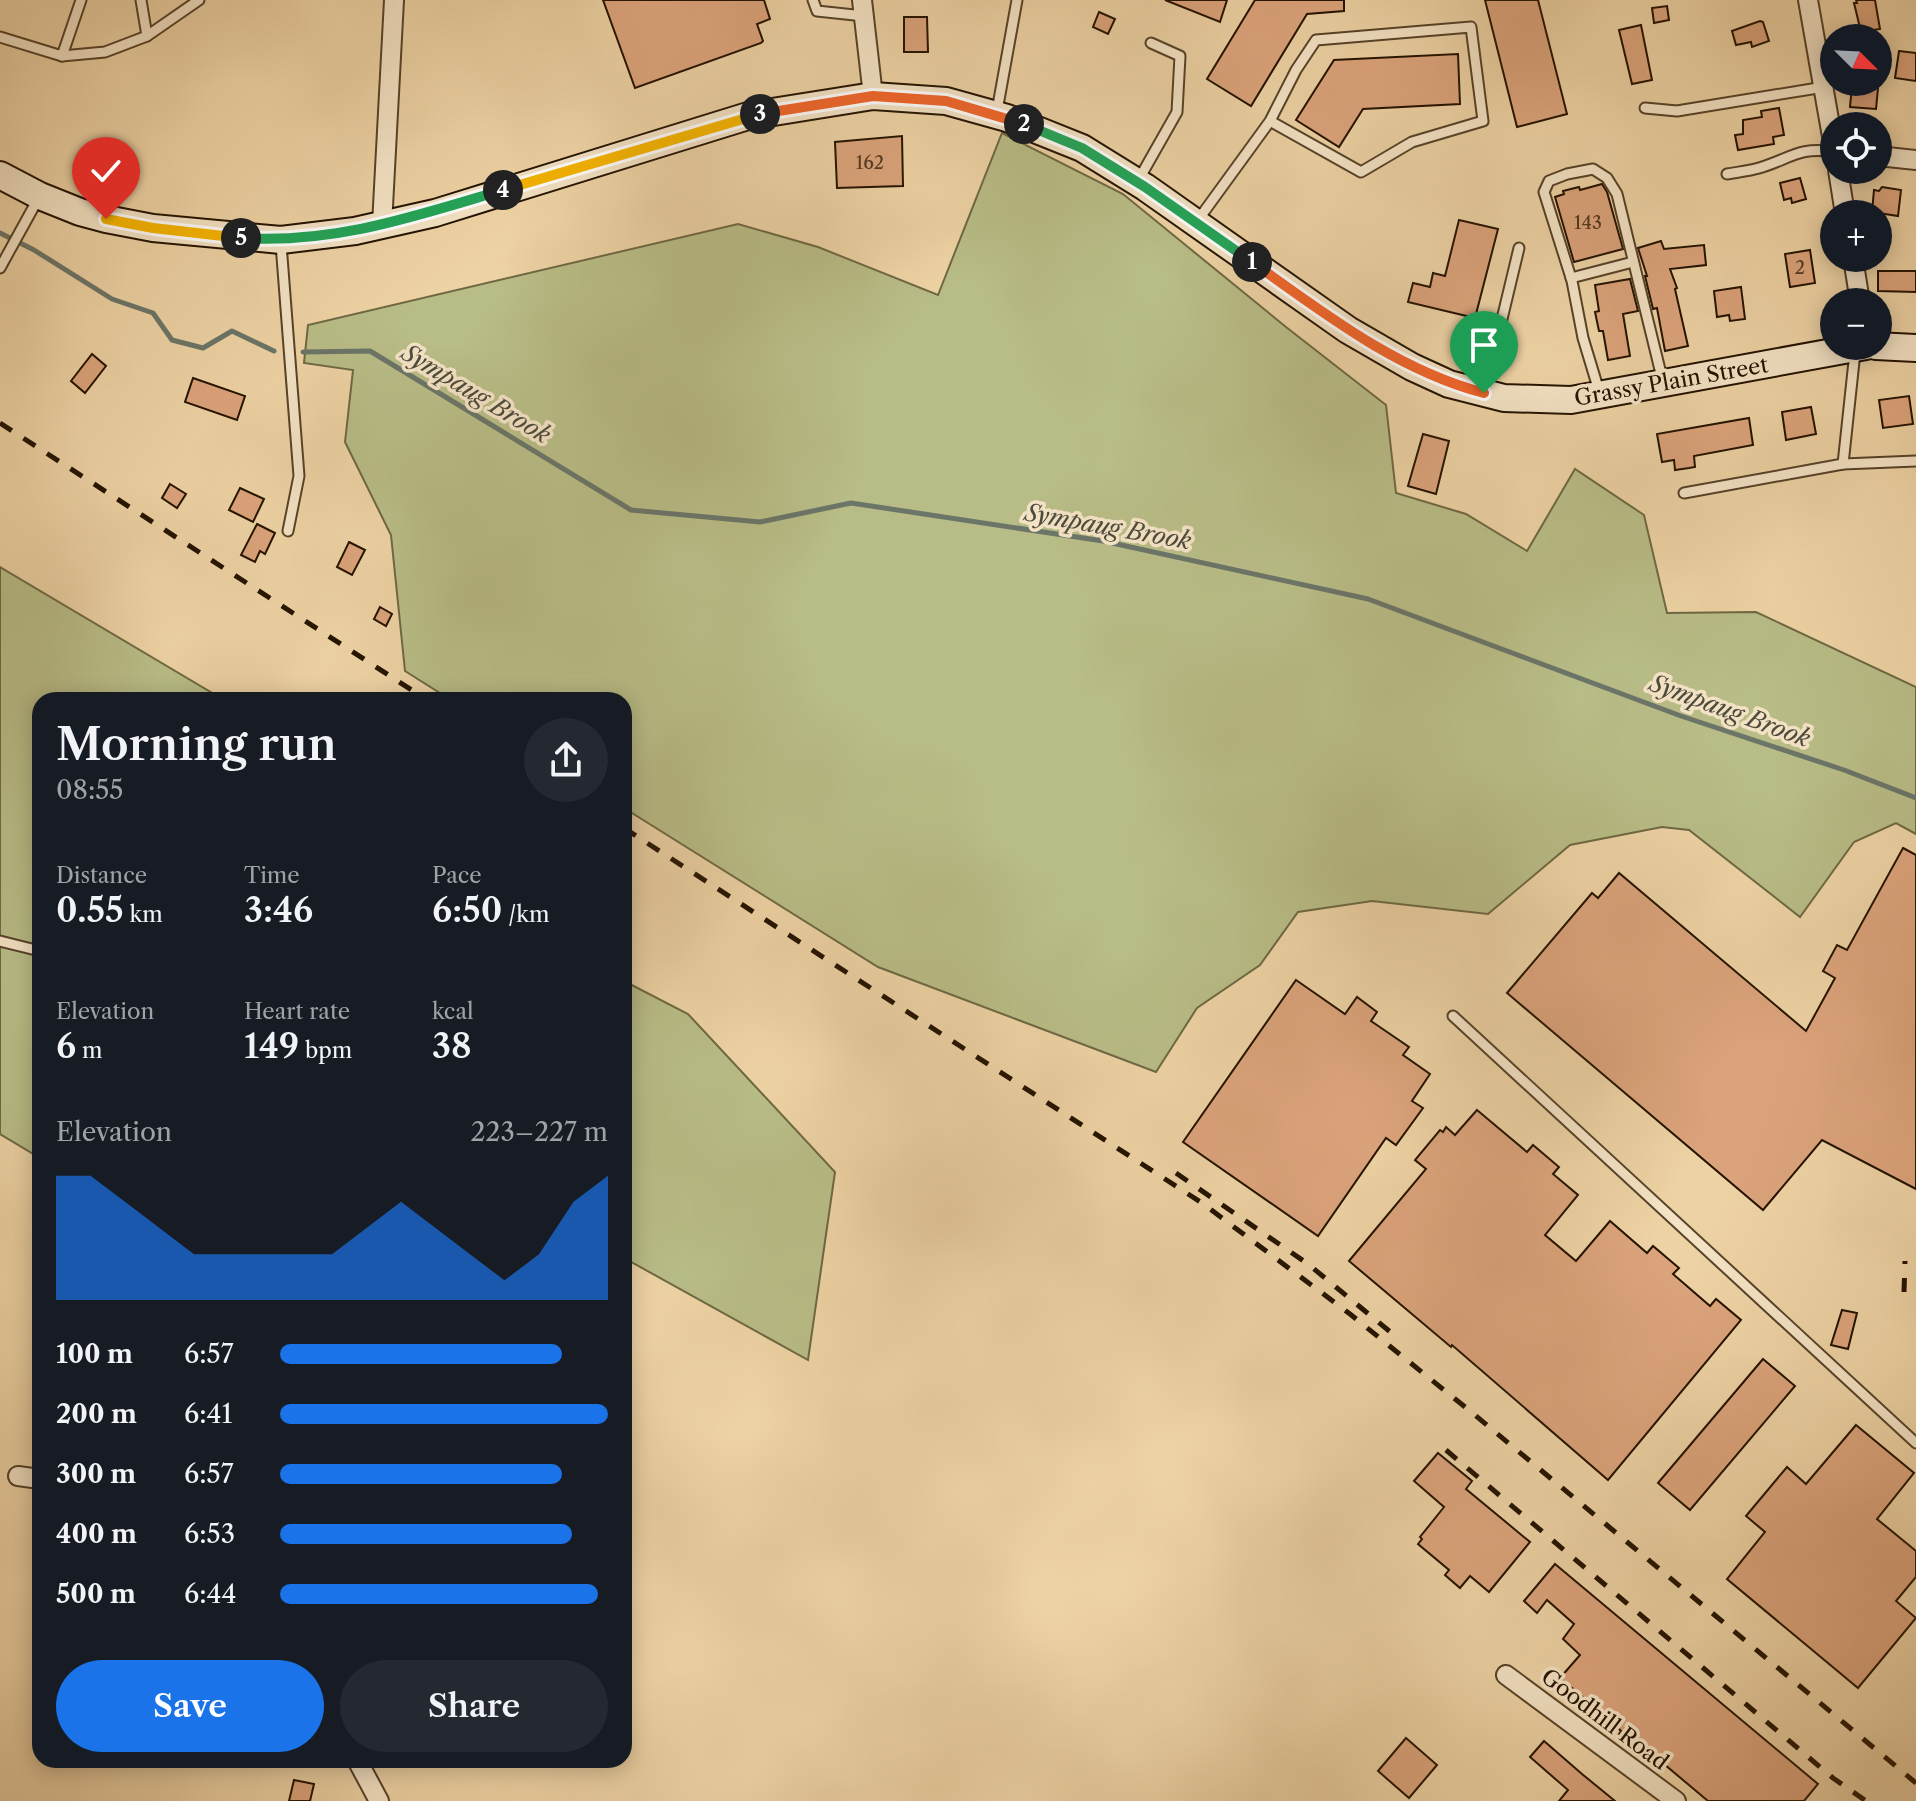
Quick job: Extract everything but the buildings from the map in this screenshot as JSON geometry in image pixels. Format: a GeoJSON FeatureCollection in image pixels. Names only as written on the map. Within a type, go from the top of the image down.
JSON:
{"type":"FeatureCollection","features":[{"type":"Feature","properties":{"kind":"main road","name":"Grassy Plain Street"},"geometry":{"type":"LineString","coordinates":[[0,175],[80,212],[153,228],[281,240],[355,231],[435,213],[748,116],[873,96],[946,101],[997,115],[1082,148],[1138,182],[1348,330],[1412,367],[1449,384],[1504,398],[1571,400],[1820,356]]}},
{"type":"Feature","properties":{"kind":"main road","name":"Grassy Plain Street"},"geometry":{"type":"LineString","coordinates":[[1892,348],[1916,348]]}},
{"type":"Feature","properties":{"kind":"street"},"geometry":{"type":"LineString","coordinates":[[382,225],[394,0]]}},
{"type":"Feature","properties":{"kind":"street"},"geometry":{"type":"LineString","coordinates":[[1808,0],[1820,65]]}},
{"type":"Feature","properties":{"kind":"street"},"geometry":{"type":"LineString","coordinates":[[863,8],[873,96]]}},
{"type":"Feature","properties":{"kind":"street"},"geometry":{"type":"LineString","coordinates":[[1892,157],[1916,160]]}},
{"type":"Feature","properties":{"kind":"street"},"geometry":{"type":"LineString","coordinates":[[18,1476],[32,1478]]}},
{"type":"Feature","properties":{"kind":"street","name":"Goodhill Road"},"geometry":{"type":"LineString","coordinates":[[1506,1675],[1676,1801]]}},
{"type":"Feature","properties":{"kind":"street"},"geometry":{"type":"LineString","coordinates":[[361,1768],[379,1801]]}},
{"type":"Feature","properties":{"kind":"lane"},"geometry":{"type":"LineString","coordinates":[[62,56],[81,0]]}},
{"type":"Feature","properties":{"kind":"lane"},"geometry":{"type":"LineString","coordinates":[[141,0],[147,36]]}},
{"type":"Feature","properties":{"kind":"lane"},"geometry":{"type":"LineString","coordinates":[[0,37],[62,56],[105,52],[147,36],[199,0]]}},
{"type":"Feature","properties":{"kind":"lane"},"geometry":{"type":"LineString","coordinates":[[813,0],[817,11],[863,8]]}},
{"type":"Feature","properties":{"kind":"lane"},"geometry":{"type":"LineString","coordinates":[[997,115],[1017,0]]}},
{"type":"Feature","properties":{"kind":"lane"},"geometry":{"type":"LineString","coordinates":[[1196,223],[1270,121],[1296,70],[1316,40],[1471,27],[1483,121],[1412,142],[1361,172],[1270,121]]}},
{"type":"Feature","properties":{"kind":"lane"},"geometry":{"type":"LineString","coordinates":[[1138,182],[1177,112],[1180,56],[1151,43]]}},
{"type":"Feature","properties":{"kind":"lane"},"geometry":{"type":"LineString","coordinates":[[1645,108],[1677,111],[1820,88]]}},
{"type":"Feature","properties":{"kind":"lane"},"geometry":{"type":"LineString","coordinates":[[1727,174],[1760,168],[1793,154],[1820,149]]}},
{"type":"Feature","properties":{"kind":"lane"},"geometry":{"type":"LineString","coordinates":[[1600,396],[1583,338],[1571,278],[1544,192],[1549,181],[1593,169],[1607,178],[1617,194],[1664,385]]}},
{"type":"Feature","properties":{"kind":"lane"},"geometry":{"type":"LineString","coordinates":[[0,268],[40,196]]}},
{"type":"Feature","properties":{"kind":"lane"},"geometry":{"type":"LineString","coordinates":[[281,240],[299,476],[288,531]]}},
{"type":"Feature","properties":{"kind":"lane"},"geometry":{"type":"LineString","coordinates":[[1484,393],[1519,248]]}},
{"type":"Feature","properties":{"kind":"lane"},"geometry":{"type":"LineString","coordinates":[[1571,278],[1633,262]]}},
{"type":"Feature","properties":{"kind":"lane"},"geometry":{"type":"LineString","coordinates":[[1843,464],[1863,360]]}},
{"type":"Feature","properties":{"kind":"lane"},"geometry":{"type":"LineString","coordinates":[[1684,493],[1843,464],[1916,461]]}},
{"type":"Feature","properties":{"kind":"lane"},"geometry":{"type":"LineString","coordinates":[[0,941],[32,949]]}},
{"type":"Feature","properties":{"kind":"lane"},"geometry":{"type":"LineString","coordinates":[[1453,1016],[1916,1443]]}},
{"type":"Feature","properties":{"kind":"green space"},"geometry":{"type":"Polygon","coordinates":[[[1002,133],[1123,194],[1386,405],[1396,493],[1466,514],[1527,551],[1575,469],[1644,515],[1667,613],[1756,612],[1916,687],[1916,834],[1896,823],[1854,842],[1800,917],[1689,830],[1662,827],[1570,845],[1488,914],[1372,901],[1298,912],[1260,965],[1197,1008],[1156,1072],[878,967],[632,813],[632,692],[438,692],[405,671],[391,535],[345,442],[353,370],[304,363],[308,325],[738,224],[818,247],[938,295],[1002,133]]]}},
{"type":"Feature","properties":{"kind":"green space"},"geometry":{"type":"Polygon","coordinates":[[[0,567],[211,692],[32,692],[32,1153],[0,1134],[0,567]]]}},
{"type":"Feature","properties":{"kind":"green space"},"geometry":{"type":"Polygon","coordinates":[[[632,985],[688,1014],[835,1172],[808,1360],[632,1262],[632,985]]]}},
{"type":"Feature","properties":{"kind":"waterway","name":"Sympaug Brook"},"geometry":{"type":"LineString","coordinates":[[0,233],[34,250],[112,299],[153,313],[172,340],[203,348],[232,331],[274,351]]}},
{"type":"Feature","properties":{"kind":"waterway","name":"Sympaug Brook"},"geometry":{"type":"LineString","coordinates":[[303,352],[370,351],[631,510],[760,522],[851,503],[1103,541],[1368,599],[1681,716],[1844,770],[1916,798]]}},
{"type":"Feature","properties":{"kind":"railway"},"geometry":{"type":"LineString","coordinates":[[0,423],[415,692]]}},
{"type":"Feature","properties":{"kind":"railway"},"geometry":{"type":"LineString","coordinates":[[632,833],[1202,1203],[1350,1314],[1470,1411],[1916,1783]]}},
{"type":"Feature","properties":{"kind":"railway"},"geometry":{"type":"LineString","coordinates":[[1176,1173],[1308,1264],[1394,1335]]}},
{"type":"Feature","properties":{"kind":"railway"},"geometry":{"type":"LineString","coordinates":[[1904,1292],[1905,1261]]}},
{"type":"Feature","properties":{"kind":"railway"},"geometry":{"type":"LineString","coordinates":[[1446,1450],[1833,1778],[1866,1801]]}},
{"type":"Feature","properties":{"kind":"route"},"geometry":{"type":"LineString","coordinates":[[106,219],[227,237],[281,240],[355,231],[435,213],[748,116],[873,96],[946,101],[1007,118],[1082,148],[1145,187],[1348,330],[1412,367],[1449,384],[1484,393]]}}]}
